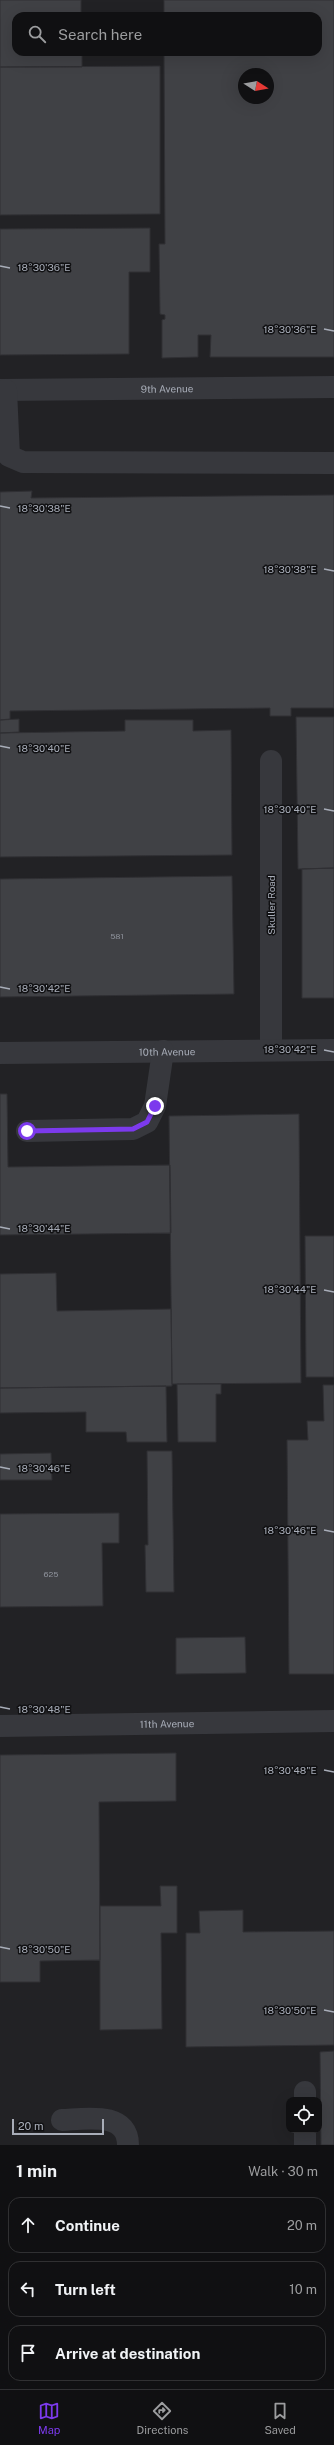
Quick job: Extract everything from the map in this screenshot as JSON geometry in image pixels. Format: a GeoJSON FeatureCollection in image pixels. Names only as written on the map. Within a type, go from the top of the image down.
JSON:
{"type":"FeatureCollection","features":[{"type":"Feature","properties":{"kind":"street","name":"9th Avenue"},"geometry":{"type":"LineString","coordinates":[[3,390],[334,387]]}},
{"type":"Feature","properties":{"kind":"street"},"geometry":{"type":"LineString","coordinates":[[3,390],[8,456],[23,462],[334,463]]}},
{"type":"Feature","properties":{"kind":"street","name":"Skuller Road"},"geometry":{"type":"LineString","coordinates":[[271,761],[271,1050]]}},
{"type":"Feature","properties":{"kind":"street","name":"10th Avenue"},"geometry":{"type":"LineString","coordinates":[[0,1053],[334,1050]]}},
{"type":"Feature","properties":{"kind":"street"},"geometry":{"type":"LineString","coordinates":[[27,1131],[133,1129],[147,1122],[155,1106],[163,1051]]}},
{"type":"Feature","properties":{"kind":"street","name":"11th Avenue"},"geometry":{"type":"LineString","coordinates":[[0,1726],[334,1721]]}},
{"type":"Feature","properties":{"kind":"street"},"geometry":{"type":"LineString","coordinates":[[62,2120],[114,2120],[125,2130],[128,2145]]}},
{"type":"Feature","properties":{"kind":"street"},"geometry":{"type":"LineString","coordinates":[[305,2133],[305,2145]]}},
{"type":"Feature","properties":{"kind":"shaded area"},"geometry":{"type":"Polygon","coordinates":[[[0,0],[334,0],[334,2145],[0,2145],[0,0]]]}},
{"type":"Feature","properties":{"kind":"building"},"geometry":{"type":"Polygon","coordinates":[[[0,0],[81,0],[81,12],[12,12],[12,56],[82,56],[82,67],[0,67],[0,0]]]}},
{"type":"Feature","properties":{"kind":"building"},"geometry":{"type":"Polygon","coordinates":[[[164,0],[334,0],[334,357],[210,357],[211,335],[198,335],[198,357],[162,358],[162,320],[165,319],[165,315],[160,314],[159,244],[165,244],[164,56],[322,56],[322,12],[164,12],[164,0]]]}},
{"type":"Feature","properties":{"kind":"building"},"geometry":{"type":"Polygon","coordinates":[[[160,66],[160,214],[0,215],[0,67],[160,66]]]}},
{"type":"Feature","properties":{"kind":"building"},"geometry":{"type":"Polygon","coordinates":[[[150,228],[150,272],[129,272],[129,354],[0,355],[0,229],[150,228]]]}},
{"type":"Feature","properties":{"kind":"building"},"geometry":{"type":"Polygon","coordinates":[[[32,491],[31,498],[334,495],[334,708],[291,708],[291,716],[270,716],[270,708],[10,711],[10,719],[0,720],[0,492],[32,491]]]}},
{"type":"Feature","properties":{"kind":"building"},"geometry":{"type":"Polygon","coordinates":[[[296,717],[334,717],[334,868],[298,869],[296,717]]]}},
{"type":"Feature","properties":{"kind":"building"},"geometry":{"type":"Polygon","coordinates":[[[19,719],[19,732],[0,733],[0,720],[19,719]]]}},
{"type":"Feature","properties":{"kind":"building"},"geometry":{"type":"Polygon","coordinates":[[[125,720],[193,720],[193,731],[231,730],[232,855],[0,857],[0,733],[125,731],[125,720]]]}},
{"type":"Feature","properties":{"kind":"building"},"geometry":{"type":"Polygon","coordinates":[[[334,868],[334,998],[302,998],[302,869],[334,868]]]}},
{"type":"Feature","properties":{"kind":"building"},"geometry":{"type":"Polygon","coordinates":[[[232,876],[234,994],[0,997],[0,879],[232,876]]]}},
{"type":"Feature","properties":{"kind":"building"},"geometry":{"type":"Polygon","coordinates":[[[0,1094],[7,1094],[8,1167],[170,1165],[171,1233],[0,1235],[0,1094]]]}},
{"type":"Feature","properties":{"kind":"building"},"geometry":{"type":"Polygon","coordinates":[[[299,1114],[301,1383],[172,1384],[169,1116],[299,1114]]]}},
{"type":"Feature","properties":{"kind":"building"},"geometry":{"type":"Polygon","coordinates":[[[305,1236],[334,1236],[334,1377],[306,1377],[305,1236]]]}},
{"type":"Feature","properties":{"kind":"building"},"geometry":{"type":"Polygon","coordinates":[[[56,1273],[57,1311],[171,1309],[172,1386],[0,1388],[0,1274],[56,1273]]]}},
{"type":"Feature","properties":{"kind":"building"},"geometry":{"type":"Polygon","coordinates":[[[177,1384],[221,1384],[221,1394],[216,1394],[216,1442],[178,1442],[177,1384]]]}},
{"type":"Feature","properties":{"kind":"building"},"geometry":{"type":"Polygon","coordinates":[[[323,1385],[334,1385],[334,1674],[289,1674],[287,1440],[308,1440],[307,1421],[324,1421],[323,1385]]]}},
{"type":"Feature","properties":{"kind":"building"},"geometry":{"type":"Polygon","coordinates":[[[166,1386],[167,1442],[127,1442],[126,1432],[86,1432],[86,1412],[0,1413],[0,1388],[166,1386]]]}},
{"type":"Feature","properties":{"kind":"building"},"geometry":{"type":"Polygon","coordinates":[[[147,1451],[172,1451],[174,1592],[146,1592],[145,1545],[148,1545],[147,1451]]]}},
{"type":"Feature","properties":{"kind":"building"},"geometry":{"type":"Polygon","coordinates":[[[51,1453],[52,1480],[0,1480],[0,1454],[51,1453]]]}},
{"type":"Feature","properties":{"kind":"building"},"geometry":{"type":"Polygon","coordinates":[[[119,1513],[119,1543],[102,1543],[103,1606],[0,1607],[0,1514],[119,1513]]]}},
{"type":"Feature","properties":{"kind":"building"},"geometry":{"type":"Polygon","coordinates":[[[245,1637],[246,1673],[176,1674],[176,1638],[245,1637]]]}},
{"type":"Feature","properties":{"kind":"building"},"geometry":{"type":"Polygon","coordinates":[[[176,1753],[176,1801],[99,1802],[100,1960],[40,1961],[40,1982],[0,1982],[0,1755],[176,1753]]]}},
{"type":"Feature","properties":{"kind":"building"},"geometry":{"type":"Polygon","coordinates":[[[160,1886],[177,1886],[177,1933],[161,1933],[162,2029],[100,2030],[100,1906],[161,1906],[160,1886]]]}},
{"type":"Feature","properties":{"kind":"building"},"geometry":{"type":"Polygon","coordinates":[[[243,1910],[243,1932],[334,1931],[334,2045],[186,2047],[186,1933],[200,1933],[199,1911],[243,1910]]]}},
{"type":"Feature","properties":{"kind":"building"},"geometry":{"type":"Polygon","coordinates":[[[334,2051],[334,2145],[321,2145],[322,2097],[320,2097],[320,2052],[334,2051]]]}},
{"type":"Feature","properties":{"kind":"route"},"geometry":{"type":"LineString","coordinates":[[27,1131],[133,1129],[147,1122],[155,1106]]}}]}
